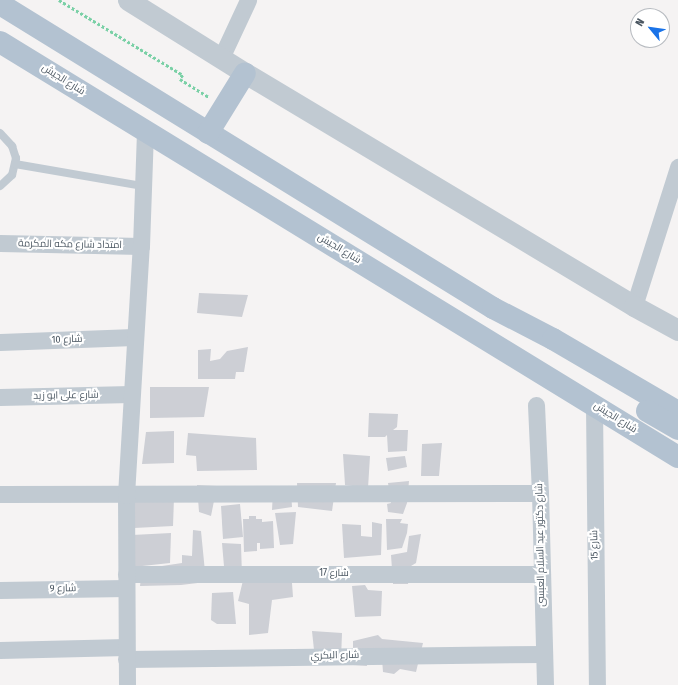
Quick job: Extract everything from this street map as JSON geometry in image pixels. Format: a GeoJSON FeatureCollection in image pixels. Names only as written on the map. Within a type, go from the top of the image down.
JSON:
{"type":"FeatureCollection","features":[{"type":"Feature","properties":{"kind":"main road"},"geometry":{"type":"LineString","coordinates":[[8,5],[208,133],[493,308],[553,339],[678,412]]}},
{"type":"Feature","properties":{"kind":"main road","name":"شارع الجيش"},"geometry":{"type":"LineString","coordinates":[[0,42],[678,457]]}},
{"type":"Feature","properties":{"kind":"main road"},"geometry":{"type":"LineString","coordinates":[[208,133],[245,73]]}},
{"type":"Feature","properties":{"kind":"main road"},"geometry":{"type":"LineString","coordinates":[[517,320],[543,345],[557,355],[678,430]]}},
{"type":"Feature","properties":{"kind":"street"},"geometry":{"type":"LineString","coordinates":[[128,0],[245,73],[634,306],[678,330]]}},
{"type":"Feature","properties":{"kind":"street"},"geometry":{"type":"LineString","coordinates":[[221,58],[248,0]]}},
{"type":"Feature","properties":{"kind":"street"},"geometry":{"type":"LineString","coordinates":[[127,685],[126,495],[134,337],[141,246],[145,131]]}},
{"type":"Feature","properties":{"kind":"street"},"geometry":{"type":"LineString","coordinates":[[634,306],[678,167]]}},
{"type":"Feature","properties":{"kind":"street","name":"امتداد شارع مكه المكرمة"},"geometry":{"type":"LineString","coordinates":[[0,243],[141,246]]}},
{"type":"Feature","properties":{"kind":"street","name":"شارع 10"},"geometry":{"type":"LineString","coordinates":[[0,342],[134,337]]}},
{"type":"Feature","properties":{"kind":"street","name":"شارع على ابو زيد"},"geometry":{"type":"LineString","coordinates":[[0,397],[131,394]]}},
{"type":"Feature","properties":{"kind":"street","name":"شارع دكتور عبد السلام العبسى"},"geometry":{"type":"LineString","coordinates":[[536,405],[545,685]]}},
{"type":"Feature","properties":{"kind":"street","name":"شارع 15"},"geometry":{"type":"LineString","coordinates":[[594,405],[597,685]]}},
{"type":"Feature","properties":{"kind":"street"},"geometry":{"type":"LineString","coordinates":[[0,494],[126,495],[540,493]]}},
{"type":"Feature","properties":{"kind":"street","name":"شارع 17"},"geometry":{"type":"LineString","coordinates":[[126,581],[542,574]]}},
{"type":"Feature","properties":{"kind":"street","name":"شارع 9"},"geometry":{"type":"LineString","coordinates":[[0,590],[126,581]]}},
{"type":"Feature","properties":{"kind":"street","name":"شارع البكري"},"geometry":{"type":"LineString","coordinates":[[0,650],[126,653],[544,654]]}},
{"type":"Feature","properties":{"kind":"lane"},"geometry":{"type":"LineString","coordinates":[[0,133],[12,146],[15,164],[8,180],[0,186]]}},
{"type":"Feature","properties":{"kind":"lane"},"geometry":{"type":"LineString","coordinates":[[15,164],[143,186]]}},
{"type":"Feature","properties":{"kind":"path"},"geometry":{"type":"LineString","coordinates":[[59,0],[183,75],[180,79],[225,106]]}},
{"type":"Feature","properties":{"kind":"building"},"geometry":{"type":"Polygon","coordinates":[[[199,293],[248,295],[242,317],[197,313],[199,293]]]}},
{"type":"Feature","properties":{"kind":"building"},"geometry":{"type":"Polygon","coordinates":[[[248,347],[244,372],[236,372],[235,379],[198,379],[198,350],[211,349],[210,361],[220,359],[227,351],[248,347]]]}},
{"type":"Feature","properties":{"kind":"building"},"geometry":{"type":"Polygon","coordinates":[[[150,387],[209,387],[204,417],[150,418],[150,387]]]}},
{"type":"Feature","properties":{"kind":"building"},"geometry":{"type":"Polygon","coordinates":[[[369,413],[398,414],[397,427],[393,430],[408,430],[407,451],[388,452],[387,435],[385,437],[368,437],[369,413]]]}},
{"type":"Feature","properties":{"kind":"building"},"geometry":{"type":"Polygon","coordinates":[[[174,431],[174,463],[142,464],[146,432],[174,431]]]}},
{"type":"Feature","properties":{"kind":"building"},"geometry":{"type":"Polygon","coordinates":[[[188,433],[256,438],[257,470],[197,471],[196,456],[186,455],[188,433]]]}},
{"type":"Feature","properties":{"kind":"building"},"geometry":{"type":"Polygon","coordinates":[[[442,443],[439,476],[421,476],[422,444],[442,443]]]}},
{"type":"Feature","properties":{"kind":"building"},"geometry":{"type":"Polygon","coordinates":[[[343,454],[370,456],[368,488],[345,485],[343,454]]]}},
{"type":"Feature","properties":{"kind":"building"},"geometry":{"type":"Polygon","coordinates":[[[405,456],[407,467],[388,471],[386,458],[405,456]]]}},
{"type":"Feature","properties":{"kind":"building"},"geometry":{"type":"Polygon","coordinates":[[[409,481],[407,503],[403,514],[388,512],[387,504],[391,503],[388,483],[409,481]]]}},
{"type":"Feature","properties":{"kind":"building"},"geometry":{"type":"Polygon","coordinates":[[[297,483],[336,483],[332,511],[298,507],[297,483]]]}},
{"type":"Feature","properties":{"kind":"building"},"geometry":{"type":"Polygon","coordinates":[[[197,485],[217,486],[211,516],[199,512],[197,485]]]}},
{"type":"Feature","properties":{"kind":"building"},"geometry":{"type":"Polygon","coordinates":[[[291,490],[292,507],[272,510],[273,491],[291,490]]]}},
{"type":"Feature","properties":{"kind":"building"},"geometry":{"type":"Polygon","coordinates":[[[174,498],[173,526],[134,528],[135,499],[174,498]]]}},
{"type":"Feature","properties":{"kind":"building"},"geometry":{"type":"Polygon","coordinates":[[[240,504],[243,537],[223,539],[221,506],[240,504]]]}},
{"type":"Feature","properties":{"kind":"building"},"geometry":{"type":"Polygon","coordinates":[[[296,512],[293,544],[280,545],[275,513],[296,512]]]}},
{"type":"Feature","properties":{"kind":"building"},"geometry":{"type":"Polygon","coordinates":[[[249,516],[256,516],[256,519],[262,519],[262,522],[273,521],[274,548],[260,549],[260,543],[257,543],[257,551],[244,552],[243,519],[249,519],[249,516]]]}},
{"type":"Feature","properties":{"kind":"building"},"geometry":{"type":"Polygon","coordinates":[[[386,519],[402,519],[400,523],[408,524],[407,533],[402,548],[387,550],[386,519]]]}},
{"type":"Feature","properties":{"kind":"building"},"geometry":{"type":"Polygon","coordinates":[[[372,522],[382,524],[381,555],[344,558],[342,524],[361,525],[361,536],[372,537],[372,522]]]}},
{"type":"Feature","properties":{"kind":"building"},"geometry":{"type":"Polygon","coordinates":[[[193,530],[201,531],[206,582],[181,585],[140,586],[142,569],[182,563],[182,555],[192,556],[193,530]]]}},
{"type":"Feature","properties":{"kind":"building"},"geometry":{"type":"Polygon","coordinates":[[[171,533],[170,563],[133,567],[132,535],[171,533]]]}},
{"type":"Feature","properties":{"kind":"building"},"geometry":{"type":"Polygon","coordinates":[[[421,534],[416,563],[411,566],[408,584],[393,584],[391,555],[407,552],[409,536],[421,534]]]}},
{"type":"Feature","properties":{"kind":"building"},"geometry":{"type":"Polygon","coordinates":[[[222,543],[241,544],[242,577],[225,578],[222,543]]]}},
{"type":"Feature","properties":{"kind":"building"},"geometry":{"type":"Polygon","coordinates":[[[246,568],[291,569],[293,597],[272,600],[268,633],[249,635],[249,604],[238,601],[246,568]]]}},
{"type":"Feature","properties":{"kind":"building"},"geometry":{"type":"Polygon","coordinates":[[[365,585],[368,590],[382,591],[381,616],[355,617],[352,586],[365,585]]]}},
{"type":"Feature","properties":{"kind":"building"},"geometry":{"type":"Polygon","coordinates":[[[233,592],[236,624],[217,624],[211,620],[212,593],[233,592]]]}},
{"type":"Feature","properties":{"kind":"building"},"geometry":{"type":"Polygon","coordinates":[[[312,631],[342,633],[341,659],[314,650],[312,631]]]}},
{"type":"Feature","properties":{"kind":"building"},"geometry":{"type":"Polygon","coordinates":[[[378,635],[382,639],[423,643],[416,672],[400,669],[394,674],[383,672],[382,659],[366,659],[367,666],[353,665],[353,641],[378,635]]]}}]}
